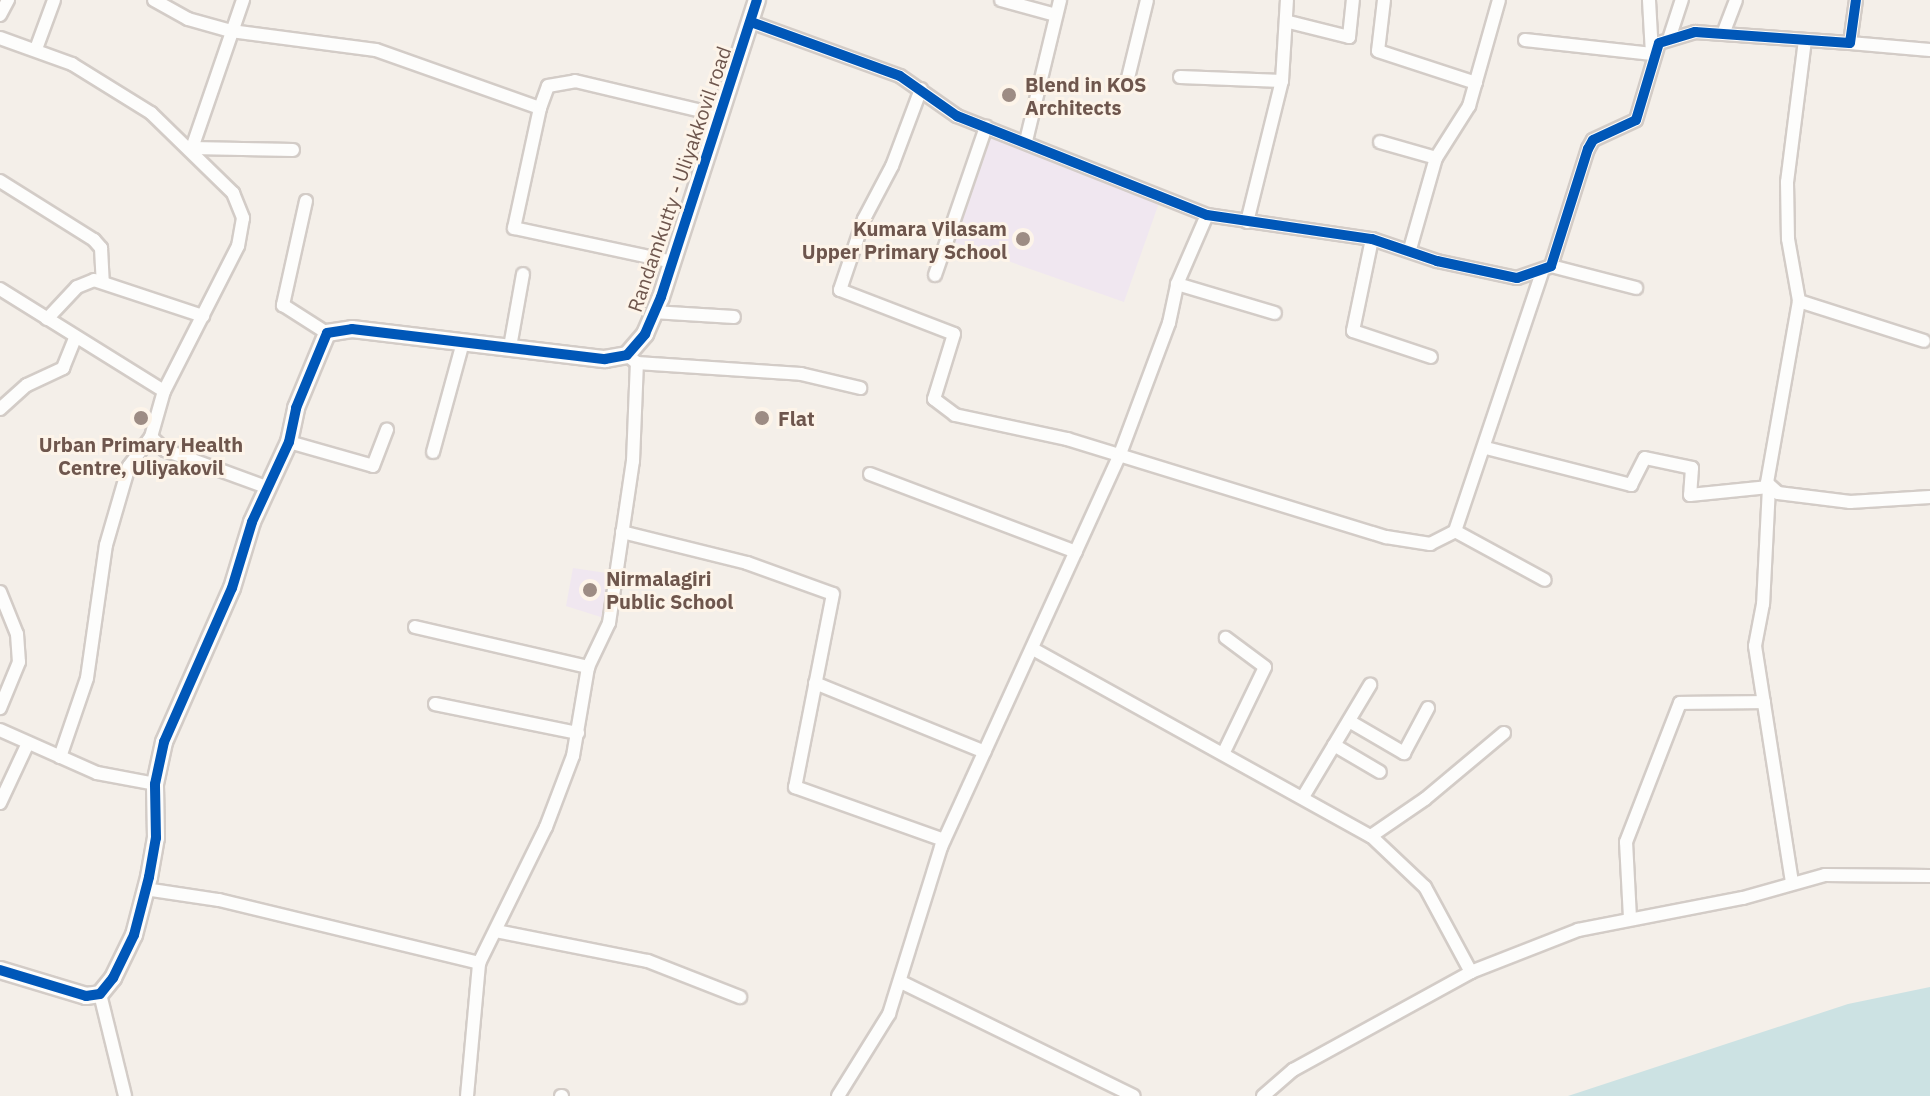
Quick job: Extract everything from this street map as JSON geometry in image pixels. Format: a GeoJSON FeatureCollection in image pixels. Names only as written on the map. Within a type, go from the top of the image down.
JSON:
{"type":"FeatureCollection","features":[{"type":"Feature","properties":{"kind":"street"},"geometry":{"type":"LineString","coordinates":[[0,15],[8,0]]}},
{"type":"Feature","properties":{"kind":"street"},"geometry":{"type":"LineString","coordinates":[[36,49],[54,0]]}},
{"type":"Feature","properties":{"kind":"street"},"geometry":{"type":"LineString","coordinates":[[154,0],[188,19],[231,31],[376,50],[540,108]]}},
{"type":"Feature","properties":{"kind":"street"},"geometry":{"type":"LineString","coordinates":[[192,148],[243,0]]}},
{"type":"Feature","properties":{"kind":"street","name":"Randamkutty - Uliyakkovil road"},"geometry":{"type":"LineString","coordinates":[[632,359],[645,334],[672,262],[757,0]]}},
{"type":"Feature","properties":{"kind":"street"},"geometry":{"type":"LineString","coordinates":[[1001,0],[1056,15]]}},
{"type":"Feature","properties":{"kind":"street"},"geometry":{"type":"LineString","coordinates":[[1026,141],[1060,0]]}},
{"type":"Feature","properties":{"kind":"street"},"geometry":{"type":"LineString","coordinates":[[1128,78],[1147,0]]}},
{"type":"Feature","properties":{"kind":"street"},"geometry":{"type":"LineString","coordinates":[[1247,222],[1282,81],[1289,22],[1287,0]]}},
{"type":"Feature","properties":{"kind":"street"},"geometry":{"type":"LineString","coordinates":[[1289,22],[1349,37],[1353,0]]}},
{"type":"Feature","properties":{"kind":"street"},"geometry":{"type":"LineString","coordinates":[[1384,0],[1378,51],[1476,83]]}},
{"type":"Feature","properties":{"kind":"street"},"geometry":{"type":"LineString","coordinates":[[1410,249],[1436,158],[1469,106],[1499,0]]}},
{"type":"Feature","properties":{"kind":"street"},"geometry":{"type":"LineString","coordinates":[[921,89],[892,166],[864,219],[840,290],[954,334],[934,399],[940,407],[955,415],[1120,454],[1413,545],[1430,544],[1455,531],[1588,149],[1593,140],[1636,120],[1652,54],[1649,0]]}},
{"type":"Feature","properties":{"kind":"street"},"geometry":{"type":"LineString","coordinates":[[1652,54],[1670,36],[1682,0]]}},
{"type":"Feature","properties":{"kind":"street"},"geometry":{"type":"LineString","coordinates":[[1723,34],[1736,0]]}},
{"type":"Feature","properties":{"kind":"street"},"geometry":{"type":"LineString","coordinates":[[1850,43],[1856,0]]}},
{"type":"Feature","properties":{"kind":"street"},"geometry":{"type":"LineString","coordinates":[[751,22],[831,48],[921,89],[957,116],[1207,215],[1372,239],[1410,249],[1437,261],[1517,278],[1546,270],[1636,288]]}},
{"type":"Feature","properties":{"kind":"street"},"geometry":{"type":"LineString","coordinates":[[1670,36],[1723,34],[1930,50]]}},
{"type":"Feature","properties":{"kind":"street"},"geometry":{"type":"LineString","coordinates":[[0,38],[36,49],[111,87],[192,148],[233,193],[243,218],[238,246],[164,391],[151,437],[129,466],[106,545],[87,678],[60,757]]}},
{"type":"Feature","properties":{"kind":"street"},"geometry":{"type":"LineString","coordinates":[[1525,40],[1652,54]]}},
{"type":"Feature","properties":{"kind":"street"},"geometry":{"type":"LineString","coordinates":[[1792,882],[1755,646],[1763,604],[1769,487],[1799,301],[1788,239],[1787,182],[1805,40]]}},
{"type":"Feature","properties":{"kind":"street"},"geometry":{"type":"LineString","coordinates":[[1180,77],[1282,81]]}},
{"type":"Feature","properties":{"kind":"street"},"geometry":{"type":"LineString","coordinates":[[672,262],[514,228],[540,108],[548,86],[575,81],[719,115]]}},
{"type":"Feature","properties":{"kind":"street"},"geometry":{"type":"LineString","coordinates":[[935,275],[986,127]]}},
{"type":"Feature","properties":{"kind":"street"},"geometry":{"type":"LineString","coordinates":[[1380,142],[1436,158]]}},
{"type":"Feature","properties":{"kind":"street"},"geometry":{"type":"LineString","coordinates":[[192,148],[293,150]]}},
{"type":"Feature","properties":{"kind":"street"},"geometry":{"type":"LineString","coordinates":[[0,181],[94,240],[101,248],[103,282]]}},
{"type":"Feature","properties":{"kind":"street"},"geometry":{"type":"LineString","coordinates":[[306,201],[283,305],[327,333],[352,329],[605,359],[801,374],[860,388]]}},
{"type":"Feature","properties":{"kind":"street"},"geometry":{"type":"LineString","coordinates":[[838,1096],[863,1061],[901,982],[944,840],[1120,454],[1169,323],[1177,284],[1207,215]]}},
{"type":"Feature","properties":{"kind":"street"},"geometry":{"type":"LineString","coordinates":[[1372,239],[1353,331],[1431,357]]}},
{"type":"Feature","properties":{"kind":"street"},"geometry":{"type":"LineString","coordinates":[[510,347],[523,274]]}},
{"type":"Feature","properties":{"kind":"street"},"geometry":{"type":"LineString","coordinates":[[47,319],[77,287],[103,282],[203,316]]}},
{"type":"Feature","properties":{"kind":"street"},"geometry":{"type":"LineString","coordinates":[[1177,284],[1275,313]]}},
{"type":"Feature","properties":{"kind":"street"},"geometry":{"type":"LineString","coordinates":[[0,289],[75,339],[164,391]]}},
{"type":"Feature","properties":{"kind":"street"},"geometry":{"type":"LineString","coordinates":[[1799,301],[1924,341]]}},
{"type":"Feature","properties":{"kind":"street"},"geometry":{"type":"LineString","coordinates":[[653,312],[734,317]]}},
{"type":"Feature","properties":{"kind":"street"},"geometry":{"type":"LineString","coordinates":[[125,1096],[100,994],[134,935],[156,838],[155,784],[164,742],[232,588],[266,487],[289,442],[296,408],[327,333]]}},
{"type":"Feature","properties":{"kind":"street"},"geometry":{"type":"LineString","coordinates":[[0,409],[27,385],[63,368],[75,339]]}},
{"type":"Feature","properties":{"kind":"street"},"geometry":{"type":"LineString","coordinates":[[433,452],[463,342]]}},
{"type":"Feature","properties":{"kind":"street"},"geometry":{"type":"LineString","coordinates":[[467,1096],[479,963],[531,865],[578,733],[588,667],[609,623],[622,532],[632,359]]}},
{"type":"Feature","properties":{"kind":"street"},"geometry":{"type":"LineString","coordinates":[[289,442],[373,466],[387,430]]}},
{"type":"Feature","properties":{"kind":"street"},"geometry":{"type":"LineString","coordinates":[[151,437],[165,450],[266,487]]}},
{"type":"Feature","properties":{"kind":"street"},"geometry":{"type":"LineString","coordinates":[[1486,448],[1631,485],[1645,458],[1692,468],[1690,495],[1769,487],[1850,502],[1930,497]]}},
{"type":"Feature","properties":{"kind":"street"},"geometry":{"type":"LineString","coordinates":[[870,474],[1076,552]]}},
{"type":"Feature","properties":{"kind":"street"},"geometry":{"type":"LineString","coordinates":[[1455,531],[1545,580]]}},
{"type":"Feature","properties":{"kind":"street"},"geometry":{"type":"LineString","coordinates":[[622,532],[747,563],[833,594],[795,787],[944,840]]}},
{"type":"Feature","properties":{"kind":"street"},"geometry":{"type":"LineString","coordinates":[[0,592],[17,634],[19,662],[0,708]]}},
{"type":"Feature","properties":{"kind":"street"},"geometry":{"type":"LineString","coordinates":[[415,627],[588,667]]}},
{"type":"Feature","properties":{"kind":"street"},"geometry":{"type":"LineString","coordinates":[[1224,752],[1265,667],[1226,638]]}},
{"type":"Feature","properties":{"kind":"street"},"geometry":{"type":"LineString","coordinates":[[1033,649],[1371,836],[1425,887],[1471,972]]}},
{"type":"Feature","properties":{"kind":"street"},"geometry":{"type":"LineString","coordinates":[[815,683],[985,752]]}},
{"type":"Feature","properties":{"kind":"street"},"geometry":{"type":"LineString","coordinates":[[1303,797],[1370,685]]}},
{"type":"Feature","properties":{"kind":"street"},"geometry":{"type":"LineString","coordinates":[[1630,918],[1626,842],[1680,703],[1764,702]]}},
{"type":"Feature","properties":{"kind":"street"},"geometry":{"type":"LineString","coordinates":[[435,704],[578,733]]}},
{"type":"Feature","properties":{"kind":"street"},"geometry":{"type":"LineString","coordinates":[[1349,721],[1404,753],[1428,708]]}},
{"type":"Feature","properties":{"kind":"street"},"geometry":{"type":"LineString","coordinates":[[0,730],[97,773],[155,784]]}},
{"type":"Feature","properties":{"kind":"street"},"geometry":{"type":"LineString","coordinates":[[1371,836],[1425,799],[1504,733]]}},
{"type":"Feature","properties":{"kind":"street"},"geometry":{"type":"LineString","coordinates":[[0,803],[28,743]]}},
{"type":"Feature","properties":{"kind":"street"},"geometry":{"type":"LineString","coordinates":[[1334,745],[1380,772]]}},
{"type":"Feature","properties":{"kind":"street"},"geometry":{"type":"LineString","coordinates":[[1263,1096],[1293,1070],[1471,972],[1578,930],[1743,898],[1825,875],[1930,876]]}},
{"type":"Feature","properties":{"kind":"street"},"geometry":{"type":"LineString","coordinates":[[145,889],[219,900],[479,963]]}},
{"type":"Feature","properties":{"kind":"street"},"geometry":{"type":"LineString","coordinates":[[496,931],[648,961],[740,997]]}},
{"type":"Feature","properties":{"kind":"street"},"geometry":{"type":"LineString","coordinates":[[0,970],[86,996],[100,994]]}},
{"type":"Feature","properties":{"kind":"street"},"geometry":{"type":"LineString","coordinates":[[901,982],[1134,1096]]}},
{"type":"Feature","properties":{"kind":"shaded area"},"geometry":{"type":"Polygon","coordinates":[[[990,134],[1160,200],[1124,302],[954,242],[990,134]]]}},
{"type":"Feature","properties":{"kind":"shaded area","name":"Nirmalagiri Public School"},"geometry":{"type":"Polygon","coordinates":[[[573,568],[613,574],[607,619],[566,606],[573,568]]]}},
{"type":"Feature","properties":{"kind":"shaded area"},"geometry":{"type":"Polygon","coordinates":[[[1930,987],[1930,1096],[1568,1096],[1848,1004],[1930,987]]]}},
{"type":"Feature","properties":{"kind":"cycle path"},"geometry":{"type":"LineString","coordinates":[[0,970],[86,996],[100,994],[113,978],[134,935],[149,877],[156,838],[155,784],[164,742],[232,588],[252,522],[289,442],[296,408],[327,333],[352,329],[605,359],[627,355],[645,334],[661,297],[757,0]]}},
{"type":"Feature","properties":{"kind":"cycle path"},"geometry":{"type":"LineString","coordinates":[[751,22],[900,76],[957,116],[1207,215],[1372,239],[1437,261],[1517,278],[1551,266],[1588,149],[1593,140],[1636,120],[1659,43],[1695,32],[1850,43],[1856,0]]}},
{"type":"Feature","properties":{"kind":"place","name":"Blend in KOS Architects"},"geometry":{"type":"Point","coordinates":[1009,95]}},
{"type":"Feature","properties":{"kind":"place","name":"Kumara Vilasam Upper Primary School"},"geometry":{"type":"Point","coordinates":[1023,239]}},
{"type":"Feature","properties":{"kind":"place","name":"Urban Primary Health Centre, Uliyakovil"},"geometry":{"type":"Point","coordinates":[141,418]}},
{"type":"Feature","properties":{"kind":"place","name":"Flat"},"geometry":{"type":"Point","coordinates":[762,418]}},
{"type":"Feature","properties":{"kind":"place","name":"Nirmalagiri Public School"},"geometry":{"type":"Point","coordinates":[590,590]}}]}
